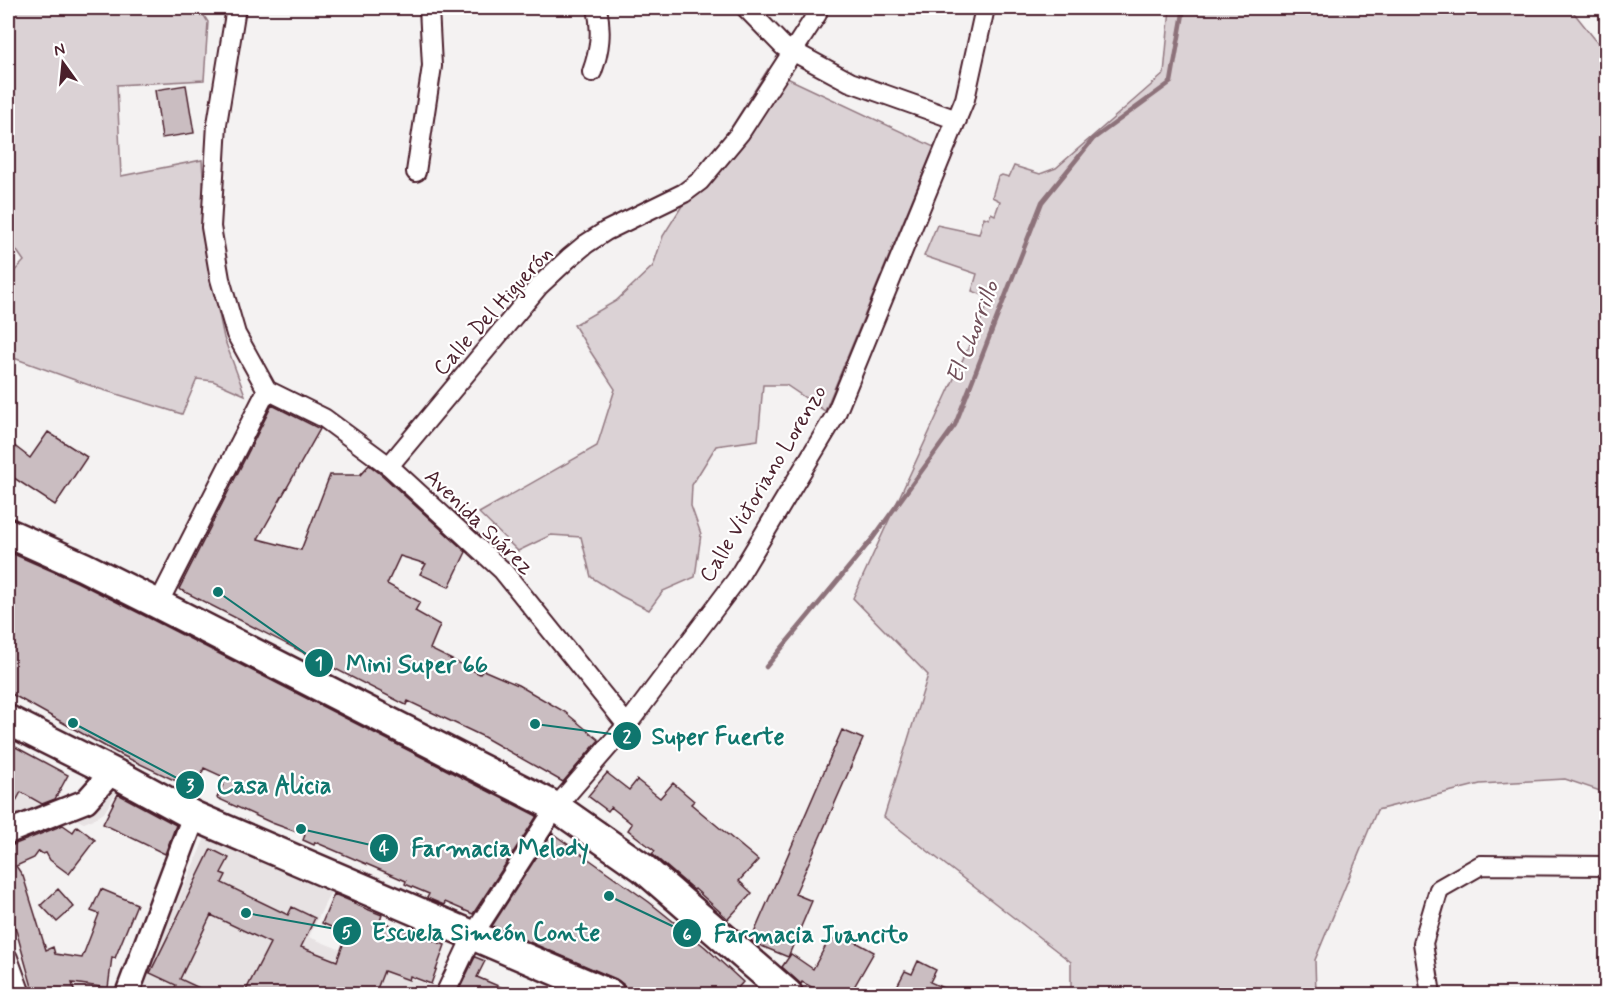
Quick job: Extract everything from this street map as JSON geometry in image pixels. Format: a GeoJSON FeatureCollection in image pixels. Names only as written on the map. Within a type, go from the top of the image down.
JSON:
{"type":"FeatureCollection","features":[{"type":"Feature","properties":{"kind":"main road"},"geometry":{"type":"LineString","coordinates":[[8,533],[158,603],[556,807],[642,868],[788,994]]}},
{"type":"Feature","properties":{"kind":"main road"},"geometry":{"type":"LineString","coordinates":[[8,720],[194,816],[473,935],[595,991]]}},
{"type":"Feature","properties":{"kind":"street"},"geometry":{"type":"LineString","coordinates":[[158,603],[267,390],[236,334],[220,279],[211,227],[217,124],[236,8]]}},
{"type":"Feature","properties":{"kind":"street"},"geometry":{"type":"LineString","coordinates":[[416,172],[432,66],[429,8]]}},
{"type":"Feature","properties":{"kind":"street"},"geometry":{"type":"LineString","coordinates":[[592,72],[600,39],[597,8]]}},
{"type":"Feature","properties":{"kind":"street"},"geometry":{"type":"LineString","coordinates":[[746,8],[783,46],[850,82],[957,120]]}},
{"type":"Feature","properties":{"kind":"street","name":"Calle Del Higuerón"},"geometry":{"type":"LineString","coordinates":[[389,466],[539,286],[569,258],[606,231],[684,193],[700,181],[740,133],[794,52],[817,14],[817,8]]}},
{"type":"Feature","properties":{"kind":"street","name":"Calle Victoriano Lorenzo"},"geometry":{"type":"LineString","coordinates":[[445,994],[473,935],[556,807],[627,725],[737,579],[835,416],[965,99],[985,8]]}},
{"type":"Feature","properties":{"kind":"street","name":"Avenida Suárez"},"geometry":{"type":"LineString","coordinates":[[267,390],[324,418],[389,466],[503,571],[627,725]]}},
{"type":"Feature","properties":{"kind":"street"},"geometry":{"type":"LineString","coordinates":[[8,832],[86,801],[112,772]]}},
{"type":"Feature","properties":{"kind":"street"},"geometry":{"type":"LineString","coordinates":[[127,994],[194,816]]}},
{"type":"Feature","properties":{"kind":"street"},"geometry":{"type":"LineString","coordinates":[[1431,994],[1423,943],[1439,889],[1481,865],[1606,866]]}},
{"type":"Feature","properties":{"kind":"street"},"geometry":{"type":"LineString","coordinates":[[8,958],[21,994]]}},
{"type":"Feature","properties":{"kind":"shaded area"},"geometry":{"type":"Polygon","coordinates":[[[8,8],[199,8],[208,22],[204,80],[117,85],[121,176],[202,160],[208,262],[224,338],[245,395],[213,381],[197,379],[182,414],[100,389],[8,356],[8,278],[24,261],[8,238],[8,8]]]}},
{"type":"Feature","properties":{"kind":"shaded area"},"geometry":{"type":"Polygon","coordinates":[[[1170,8],[1570,8],[1606,53],[1606,793],[1565,779],[1480,784],[1377,810],[1315,960],[1316,994],[1071,994],[1071,962],[884,817],[928,675],[853,598],[991,298],[972,291],[977,274],[924,256],[937,225],[979,234],[984,217],[989,219],[991,213],[995,215],[1000,201],[992,197],[998,177],[1002,175],[1009,177],[1014,166],[1040,174],[1056,168],[1164,74],[1170,8]]]}},
{"type":"Feature","properties":{"kind":"shaded area"},"geometry":{"type":"Polygon","coordinates":[[[768,69],[934,147],[825,411],[786,385],[763,385],[758,440],[716,446],[692,485],[691,506],[701,534],[695,577],[663,591],[649,610],[591,577],[581,537],[551,535],[518,551],[479,513],[597,446],[615,389],[574,325],[616,301],[653,266],[663,236],[768,69]]]}},
{"type":"Feature","properties":{"kind":"shaded area"},"geometry":{"type":"Polygon","coordinates":[[[90,778],[116,793],[104,813],[84,823],[66,815],[8,840],[8,816],[21,794],[51,810],[78,797],[90,778]]]}},
{"type":"Feature","properties":{"kind":"shaded area"},"geometry":{"type":"Polygon","coordinates":[[[208,831],[332,889],[309,937],[425,984],[421,994],[137,994],[208,831]]]}},
{"type":"Feature","properties":{"kind":"building"},"geometry":{"type":"Polygon","coordinates":[[[186,85],[194,133],[162,138],[155,90],[186,85]]]}},
{"type":"Feature","properties":{"kind":"building"},"geometry":{"type":"Polygon","coordinates":[[[272,405],[320,429],[258,539],[301,550],[330,475],[360,475],[369,465],[382,475],[466,552],[449,587],[420,574],[426,564],[400,556],[387,584],[420,602],[415,611],[440,625],[430,649],[480,674],[483,670],[518,685],[565,712],[599,740],[563,782],[482,736],[408,701],[406,705],[179,589],[272,405]]]}},
{"type":"Feature","properties":{"kind":"building"},"geometry":{"type":"Polygon","coordinates":[[[48,432],[87,457],[55,505],[8,474],[8,441],[30,458],[48,432]]]}},
{"type":"Feature","properties":{"kind":"building"},"geometry":{"type":"Polygon","coordinates":[[[9,552],[77,582],[151,619],[537,816],[473,914],[445,902],[444,905],[427,898],[429,894],[405,884],[406,881],[315,842],[314,845],[303,840],[305,835],[217,798],[226,778],[204,768],[195,790],[117,753],[8,692],[9,552]]]}},
{"type":"Feature","properties":{"kind":"building"},"geometry":{"type":"Polygon","coordinates":[[[842,730],[863,739],[795,894],[812,901],[788,957],[751,940],[842,730]]]}},
{"type":"Feature","properties":{"kind":"building"},"geometry":{"type":"Polygon","coordinates":[[[8,743],[68,775],[55,799],[42,804],[21,792],[8,816],[8,743]]]}},
{"type":"Feature","properties":{"kind":"building"},"geometry":{"type":"Polygon","coordinates":[[[607,773],[629,790],[637,780],[660,798],[673,783],[694,801],[691,804],[758,860],[739,881],[752,893],[728,919],[652,854],[655,851],[628,830],[632,824],[611,807],[608,811],[588,796],[607,773]]]}},
{"type":"Feature","properties":{"kind":"building"},"geometry":{"type":"Polygon","coordinates":[[[118,794],[176,825],[165,854],[103,824],[118,794]]]}},
{"type":"Feature","properties":{"kind":"building"},"geometry":{"type":"Polygon","coordinates":[[[63,825],[73,832],[77,826],[95,840],[69,874],[50,860],[46,853],[39,851],[34,858],[16,866],[23,876],[46,950],[53,947],[55,954],[82,958],[99,914],[91,911],[101,889],[137,904],[115,958],[112,957],[108,988],[72,983],[75,994],[34,994],[14,923],[8,925],[8,845],[63,825]]]}},
{"type":"Feature","properties":{"kind":"building"},"geometry":{"type":"Polygon","coordinates":[[[552,833],[649,902],[705,947],[743,982],[737,989],[743,994],[634,994],[626,991],[623,984],[616,979],[492,926],[552,833]]]}},
{"type":"Feature","properties":{"kind":"building"},"geometry":{"type":"Polygon","coordinates":[[[211,849],[229,858],[221,873],[226,875],[222,883],[288,915],[292,907],[315,918],[301,947],[337,961],[347,934],[322,923],[334,894],[382,915],[380,921],[445,945],[431,984],[410,976],[409,980],[384,971],[375,994],[244,994],[270,943],[211,915],[180,979],[212,994],[172,994],[176,985],[150,973],[211,849]]]}},
{"type":"Feature","properties":{"kind":"building"},"geometry":{"type":"Polygon","coordinates":[[[58,889],[74,907],[57,922],[41,905],[58,889]]]}},
{"type":"Feature","properties":{"kind":"building"},"geometry":{"type":"Polygon","coordinates":[[[843,935],[874,952],[850,994],[825,994],[802,982],[801,984],[782,967],[791,954],[813,969],[830,938],[839,943],[843,935]]]}},
{"type":"Feature","properties":{"kind":"building"},"geometry":{"type":"Polygon","coordinates":[[[475,957],[485,961],[477,977],[517,994],[457,994],[475,957]]]}},
{"type":"Feature","properties":{"kind":"building"},"geometry":{"type":"Polygon","coordinates":[[[918,961],[936,970],[930,982],[956,994],[893,994],[905,971],[912,974],[918,961]]]}},
{"type":"Feature","properties":{"kind":"waterway","name":"El Chorrillo"},"geometry":{"type":"LineString","coordinates":[[766,667],[873,538],[955,425],[1042,202],[1093,139],[1171,82],[1184,8]]}},
{"type":"Feature","properties":{"kind":"place","name":"Mini Super 66"},"geometry":{"type":"Point","coordinates":[218,592]}},
{"type":"Feature","properties":{"kind":"place","name":"Casa Alicia"},"geometry":{"type":"Point","coordinates":[73,723]}},
{"type":"Feature","properties":{"kind":"place","name":"Super Fuerte"},"geometry":{"type":"Point","coordinates":[535,724]}},
{"type":"Feature","properties":{"kind":"place","name":"Farmacia Melody"},"geometry":{"type":"Point","coordinates":[301,829]}},
{"type":"Feature","properties":{"kind":"place","name":"Farmacia Juancito"},"geometry":{"type":"Point","coordinates":[609,896]}},
{"type":"Feature","properties":{"kind":"place","name":"Escuela Simeón Conte"},"geometry":{"type":"Point","coordinates":[246,913]}}]}
